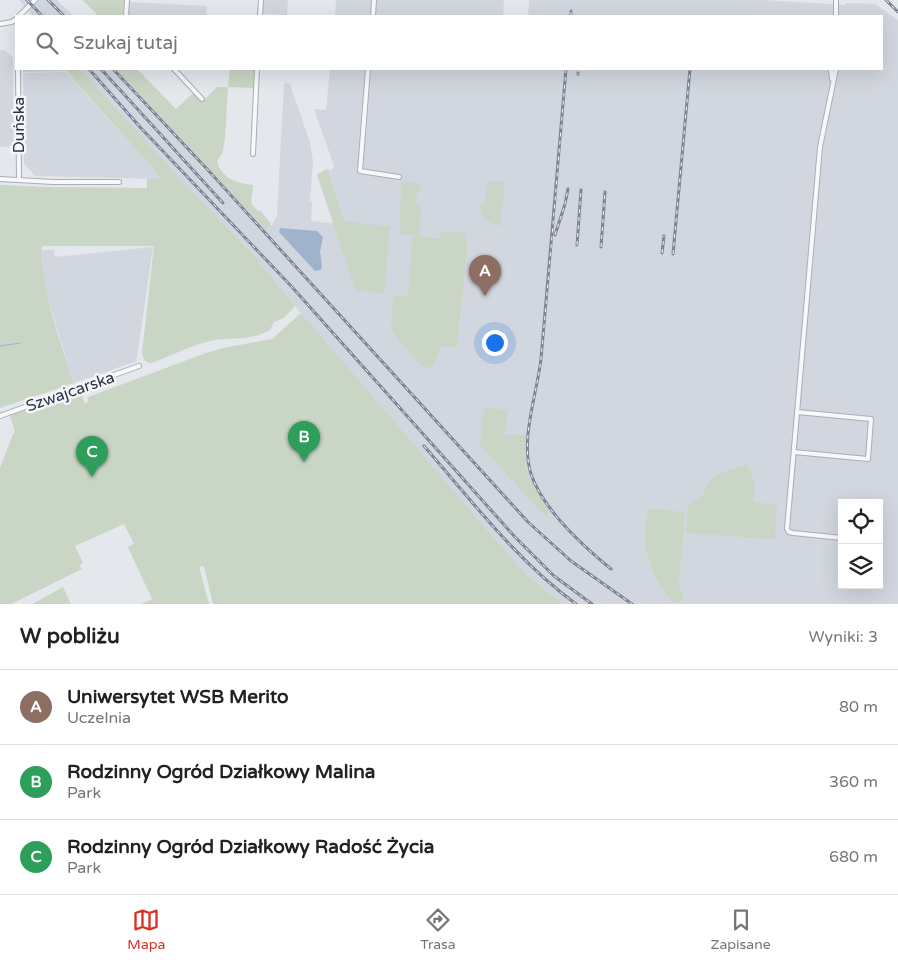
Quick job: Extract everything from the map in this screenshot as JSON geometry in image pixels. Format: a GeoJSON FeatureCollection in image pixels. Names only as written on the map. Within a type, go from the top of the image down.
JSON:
{"type":"FeatureCollection","features":[{"type":"Feature","properties":{"kind":"street"},"geometry":{"type":"LineString","coordinates":[[20,15],[35,0]]}},
{"type":"Feature","properties":{"kind":"street"},"geometry":{"type":"LineString","coordinates":[[126,0],[126,15]]}},
{"type":"Feature","properties":{"kind":"street"},"geometry":{"type":"LineString","coordinates":[[260,0],[260,15]]}},
{"type":"Feature","properties":{"kind":"street"},"geometry":{"type":"LineString","coordinates":[[373,15],[374,0]]}},
{"type":"Feature","properties":{"kind":"street"},"geometry":{"type":"LineString","coordinates":[[836,0],[836,15]]}},
{"type":"Feature","properties":{"kind":"street"},"geometry":{"type":"LineString","coordinates":[[0,24],[15,20]]}},
{"type":"Feature","properties":{"kind":"street","name":"Duńska"},"geometry":{"type":"LineString","coordinates":[[18,70],[18,180]]}},
{"type":"Feature","properties":{"kind":"street"},"geometry":{"type":"LineString","coordinates":[[175,70],[202,99]]}},
{"type":"Feature","properties":{"kind":"street"},"geometry":{"type":"LineString","coordinates":[[253,154],[257,70]]}},
{"type":"Feature","properties":{"kind":"street"},"geometry":{"type":"LineString","coordinates":[[368,70],[360,171],[399,177]]}},
{"type":"Feature","properties":{"kind":"street"},"geometry":{"type":"LineString","coordinates":[[831,70],[832,79]]}},
{"type":"Feature","properties":{"kind":"street"},"geometry":{"type":"LineString","coordinates":[[836,70],[832,79],[820,147],[788,525],[789,532],[838,538]]}},
{"type":"Feature","properties":{"kind":"street"},"geometry":{"type":"LineString","coordinates":[[0,179],[119,182]]}},
{"type":"Feature","properties":{"kind":"street","name":"Szwajcarska"},"geometry":{"type":"LineString","coordinates":[[0,416],[139,366]]}},
{"type":"Feature","properties":{"kind":"street"},"geometry":{"type":"LineString","coordinates":[[794,452],[868,459],[870,440],[871,419],[797,412]]}},
{"type":"Feature","properties":{"kind":"shaded area"},"geometry":{"type":"Polygon","coordinates":[[[19,0],[57,0],[72,15],[32,15],[19,0]]]}},
{"type":"Feature","properties":{"kind":"shaded area"},"geometry":{"type":"Polygon","coordinates":[[[263,0],[288,0],[287,15],[262,14],[263,0]]]}},
{"type":"Feature","properties":{"kind":"shaded area"},"geometry":{"type":"Polygon","coordinates":[[[336,0],[371,0],[370,15],[335,15],[336,0]]]}},
{"type":"Feature","properties":{"kind":"shaded area"},"geometry":{"type":"Polygon","coordinates":[[[377,0],[504,0],[503,15],[375,15],[377,0]]]}},
{"type":"Feature","properties":{"kind":"shaded area"},"geometry":{"type":"Polygon","coordinates":[[[529,0],[764,0],[844,5],[847,3],[875,4],[898,20],[898,604],[678,604],[684,597],[679,584],[684,512],[648,508],[645,542],[657,579],[665,592],[677,604],[562,604],[527,575],[322,339],[262,265],[173,173],[81,70],[125,70],[198,145],[271,226],[277,216],[284,83],[290,84],[310,143],[313,161],[310,201],[312,202],[311,221],[328,223],[345,221],[329,174],[334,166],[314,109],[326,110],[330,70],[366,70],[363,113],[367,113],[371,70],[883,70],[883,15],[528,15],[529,0]],[[441,231],[441,239],[419,235],[408,296],[394,295],[457,347],[468,246],[466,238],[441,231]]]}},
{"type":"Feature","properties":{"kind":"shaded area"},"geometry":{"type":"Polygon","coordinates":[[[129,2],[207,6],[206,15],[128,15],[129,2]]]}},
{"type":"Feature","properties":{"kind":"shaded area"},"geometry":{"type":"Polygon","coordinates":[[[0,50],[5,50],[13,58],[14,146],[0,147],[0,50]]]}},
{"type":"Feature","properties":{"kind":"shaded area"},"geometry":{"type":"Polygon","coordinates":[[[66,72],[162,179],[35,176],[24,163],[23,73],[66,72]]]}},
{"type":"Feature","properties":{"kind":"shaded area"},"geometry":{"type":"Polygon","coordinates":[[[153,247],[137,357],[135,358],[137,361],[74,383],[46,293],[42,250],[54,250],[55,257],[153,247]]]}},
{"type":"Feature","properties":{"kind":"green space"},"geometry":{"type":"Polygon","coordinates":[[[82,0],[124,0],[123,15],[97,15],[82,0]]]}},
{"type":"Feature","properties":{"kind":"green space"},"geometry":{"type":"Polygon","coordinates":[[[23,70],[81,70],[181,180],[258,260],[295,306],[284,318],[274,322],[270,330],[262,334],[210,341],[150,363],[145,360],[142,353],[154,246],[42,246],[48,298],[57,333],[74,383],[0,408],[0,185],[147,188],[147,179],[162,179],[66,71],[23,72],[23,70]]]}},
{"type":"Feature","properties":{"kind":"green space"},"geometry":{"type":"Polygon","coordinates":[[[117,70],[138,70],[176,109],[193,93],[202,102],[217,87],[228,87],[225,139],[222,154],[217,161],[226,176],[241,183],[253,185],[251,203],[258,212],[260,210],[271,224],[266,230],[117,70]]]}},
{"type":"Feature","properties":{"kind":"green space"},"geometry":{"type":"Polygon","coordinates":[[[230,70],[254,70],[253,88],[228,87],[230,70]]]}},
{"type":"Feature","properties":{"kind":"green space"},"geometry":{"type":"Polygon","coordinates":[[[326,169],[331,171],[329,174],[345,221],[390,227],[384,294],[356,290],[317,175],[326,169]]]}},
{"type":"Feature","properties":{"kind":"green space"},"geometry":{"type":"Polygon","coordinates":[[[488,181],[505,182],[500,226],[485,219],[479,204],[485,204],[488,181]]]}},
{"type":"Feature","properties":{"kind":"green space"},"geometry":{"type":"Polygon","coordinates":[[[401,182],[421,184],[415,204],[422,205],[419,235],[440,239],[441,231],[467,233],[468,246],[457,347],[441,346],[432,368],[422,366],[399,340],[391,327],[393,295],[408,296],[412,237],[417,235],[400,234],[401,182]]]}},
{"type":"Feature","properties":{"kind":"green space"},"geometry":{"type":"Polygon","coordinates":[[[301,313],[527,575],[562,604],[213,604],[204,566],[199,567],[209,604],[141,604],[152,599],[128,547],[134,544],[124,524],[75,546],[83,563],[79,565],[82,569],[11,604],[0,604],[0,468],[15,432],[11,414],[25,410],[26,412],[81,393],[85,404],[88,401],[88,397],[206,353],[272,339],[301,313]]]}},
{"type":"Feature","properties":{"kind":"green space"},"geometry":{"type":"Polygon","coordinates":[[[485,407],[508,410],[504,435],[526,435],[525,465],[529,477],[549,512],[545,516],[480,445],[485,407]]]}},
{"type":"Feature","properties":{"kind":"green space"},"geometry":{"type":"Polygon","coordinates":[[[747,465],[754,480],[754,502],[777,505],[775,539],[686,533],[688,505],[703,495],[714,477],[747,465]]]}},
{"type":"Feature","properties":{"kind":"green space"},"geometry":{"type":"Polygon","coordinates":[[[648,508],[685,512],[679,584],[684,597],[678,604],[660,586],[649,561],[645,544],[648,508]]]}},
{"type":"Feature","properties":{"kind":"green space"},"geometry":{"type":"Polygon","coordinates":[[[63,587],[71,604],[32,604],[36,602],[63,587]]]}},
{"type":"Feature","properties":{"kind":"water"},"geometry":{"type":"Polygon","coordinates":[[[280,228],[317,231],[323,237],[320,252],[321,270],[315,271],[279,232],[280,228]]]}},
{"type":"Feature","properties":{"kind":"waterway"},"geometry":{"type":"LineString","coordinates":[[0,346],[20,343]]}},
{"type":"Feature","properties":{"kind":"railway"},"geometry":{"type":"LineString","coordinates":[[27,0],[41,15]]}},
{"type":"Feature","properties":{"kind":"railway"},"geometry":{"type":"LineString","coordinates":[[48,0],[63,15]]}},
{"type":"Feature","properties":{"kind":"railway"},"geometry":{"type":"LineString","coordinates":[[886,0],[898,12]]}},
{"type":"Feature","properties":{"kind":"railway"},"geometry":{"type":"LineString","coordinates":[[90,70],[140,127],[292,287],[515,537],[554,576],[592,604]]}},
{"type":"Feature","properties":{"kind":"railway"},"geometry":{"type":"LineString","coordinates":[[102,70],[223,203]]}},
{"type":"Feature","properties":{"kind":"railway"},"geometry":{"type":"LineString","coordinates":[[114,70],[207,169],[528,522],[571,561],[632,604]]}},
{"type":"Feature","properties":{"kind":"railway"},"geometry":{"type":"LineString","coordinates":[[566,70],[541,359],[528,431],[528,460],[531,474],[537,487],[554,514],[588,550],[611,569]]}},
{"type":"Feature","properties":{"kind":"railway"},"geometry":{"type":"LineString","coordinates":[[673,254],[690,70]]}},
{"type":"Feature","properties":{"kind":"railway"},"geometry":{"type":"LineString","coordinates":[[555,235],[568,189]]}},
{"type":"Feature","properties":{"kind":"railway"},"geometry":{"type":"LineString","coordinates":[[577,245],[581,190]]}},
{"type":"Feature","properties":{"kind":"railway"},"geometry":{"type":"LineString","coordinates":[[601,247],[605,192]]}},
{"type":"Feature","properties":{"kind":"railway"},"geometry":{"type":"LineString","coordinates":[[662,253],[664,236]]}},
{"type":"Feature","properties":{"kind":"railway"},"geometry":{"type":"LineString","coordinates":[[424,446],[515,550],[554,587],[576,604]]}},
{"type":"Feature","properties":{"kind":"place","name":"Uniwersytet WSB Merito"},"geometry":{"type":"Point","coordinates":[485,296]}},
{"type":"Feature","properties":{"kind":"place","name":"Rodzinny Ogród Działkowy Malina"},"geometry":{"type":"Point","coordinates":[304,462]}},
{"type":"Feature","properties":{"kind":"place","name":"Rodzinny Ogród Działkowy Radość Życia"},"geometry":{"type":"Point","coordinates":[92,477]}}]}
